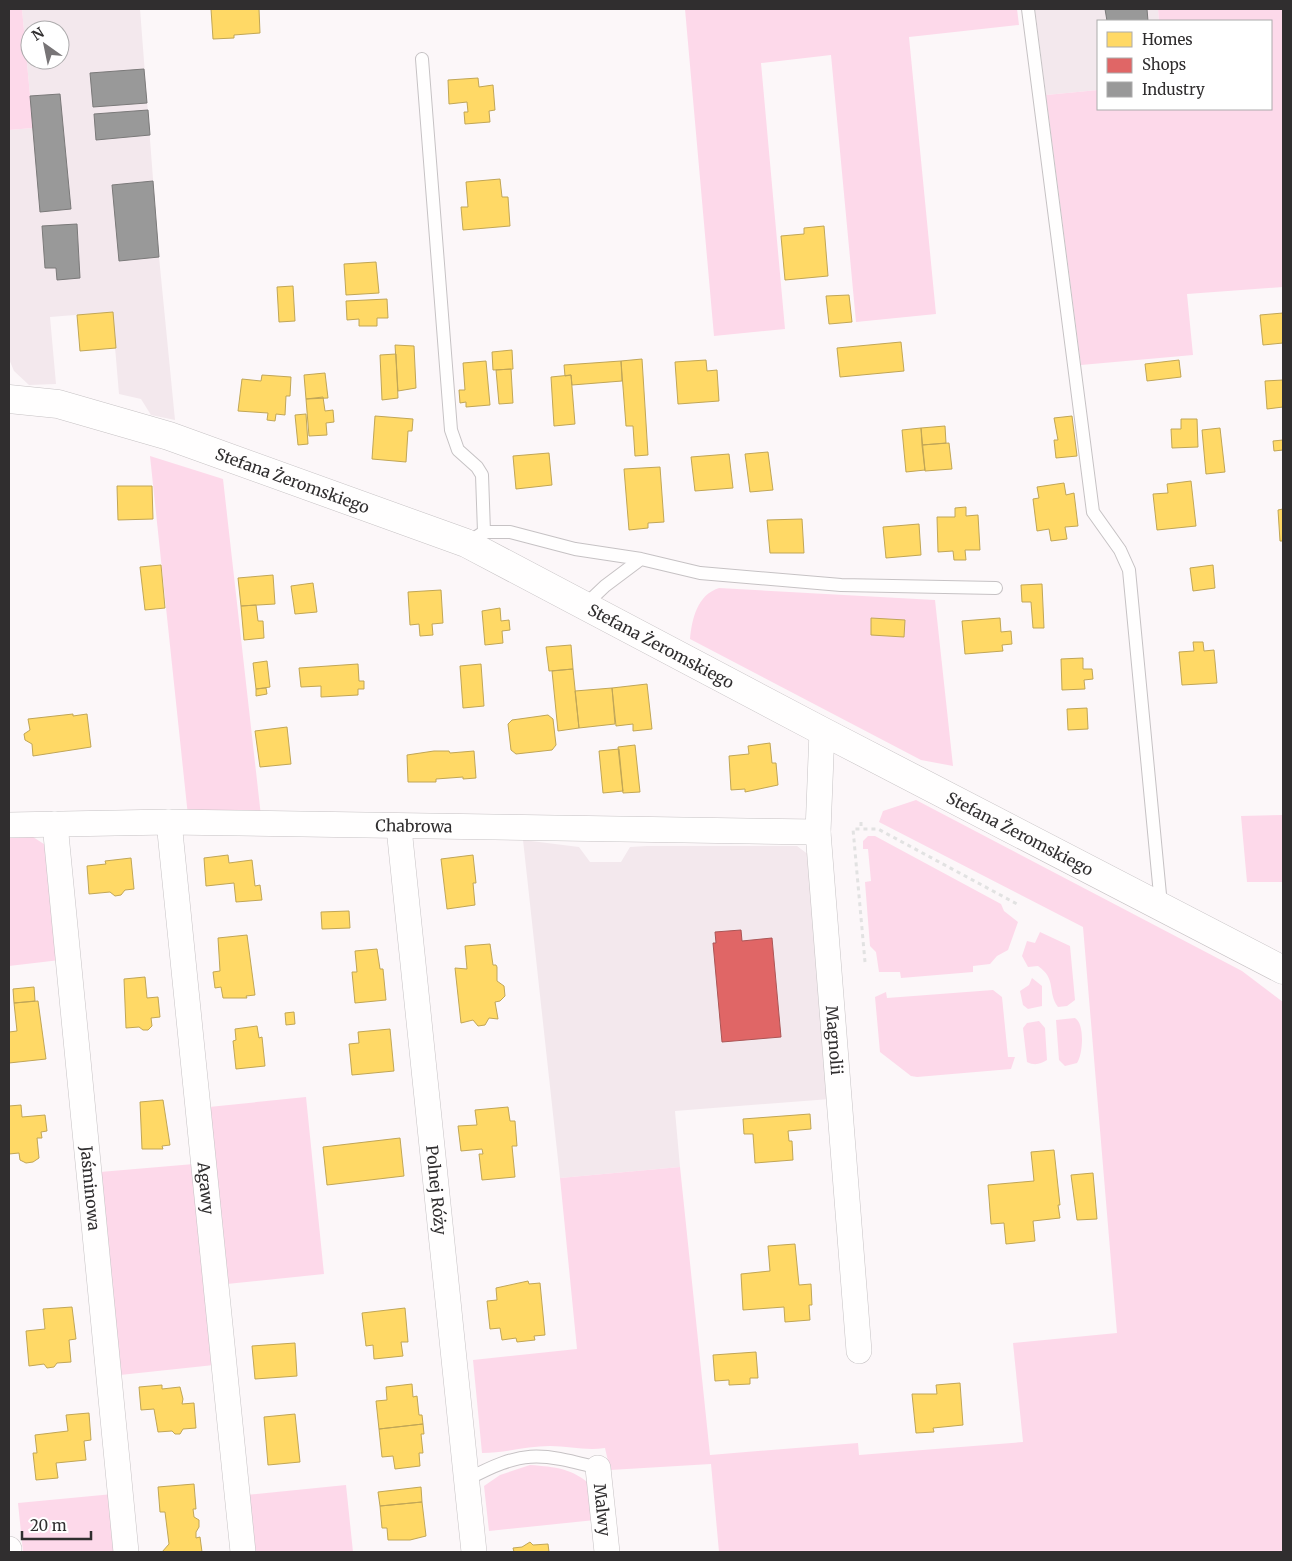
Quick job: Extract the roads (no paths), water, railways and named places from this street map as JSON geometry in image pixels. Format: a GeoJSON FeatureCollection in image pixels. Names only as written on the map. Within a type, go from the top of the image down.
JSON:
{"type":"FeatureCollection","features":[{"type":"Feature","properties":{"kind":"street","name":"Stefana Żeromskiego"},"geometry":{"type":"LineString","coordinates":[[9,399],[58,404],[168,436],[475,537],[585,605],[822,731],[1161,905],[1283,970]]}},
{"type":"Feature","properties":{"kind":"street","name":"Magnolii"},"geometry":{"type":"LineString","coordinates":[[822,731],[818,832],[859,1350]]}},
{"type":"Feature","properties":{"kind":"street","name":"Chabrowa"},"geometry":{"type":"LineString","coordinates":[[9,825],[169,822],[399,828],[818,832]]}},
{"type":"Feature","properties":{"kind":"street","name":"Agawy"},"geometry":{"type":"LineString","coordinates":[[169,822],[243,1552]]}},
{"type":"Feature","properties":{"kind":"street","name":"Jaśminowa"},"geometry":{"type":"LineString","coordinates":[[55,824],[126,1552]]}},
{"type":"Feature","properties":{"kind":"street","name":"Polnej Róży"},"geometry":{"type":"LineString","coordinates":[[399,828],[474,1552]]}},
{"type":"Feature","properties":{"kind":"street","name":"Malwy"},"geometry":{"type":"LineString","coordinates":[[598,1468],[607,1552]]}},
{"type":"Feature","properties":{"kind":"lane"},"geometry":{"type":"LineString","coordinates":[[1028,9],[1093,512],[1120,550],[1129,570],[1161,905]]}},
{"type":"Feature","properties":{"kind":"lane"},"geometry":{"type":"LineString","coordinates":[[422,59],[451,430],[458,450],[477,467],[482,475],[475,537],[510,532],[575,549],[641,560],[700,573],[841,585],[996,588]]}},
{"type":"Feature","properties":{"kind":"lane"},"geometry":{"type":"LineString","coordinates":[[585,605],[604,586],[641,560]]}},
{"type":"Feature","properties":{"kind":"lane"},"geometry":{"type":"LineString","coordinates":[[466,1480],[506,1460],[528,1456],[552,1456],[598,1468]]}}]}
